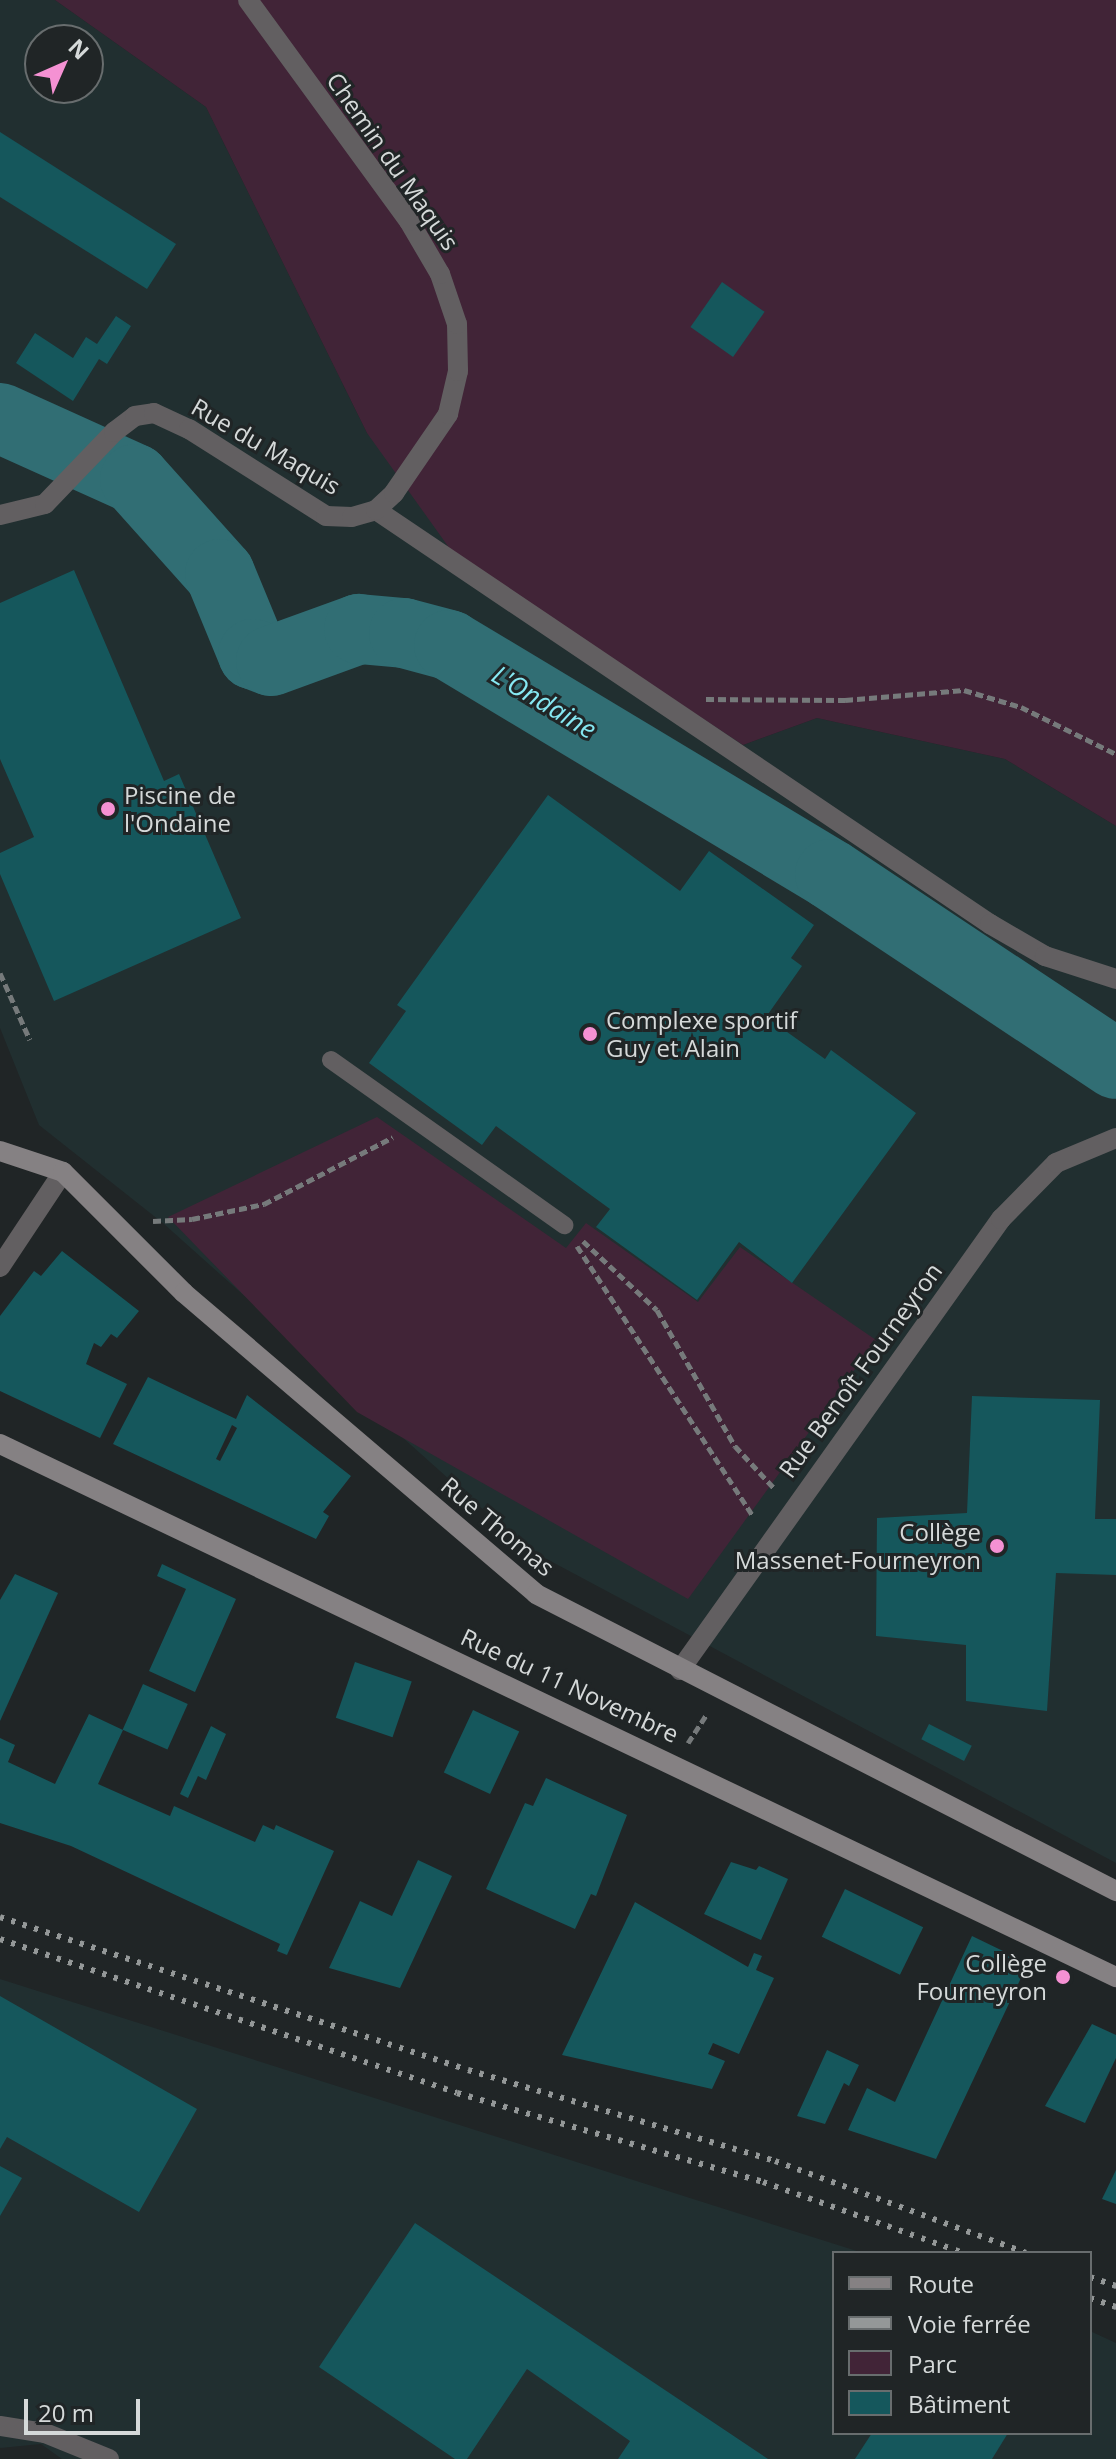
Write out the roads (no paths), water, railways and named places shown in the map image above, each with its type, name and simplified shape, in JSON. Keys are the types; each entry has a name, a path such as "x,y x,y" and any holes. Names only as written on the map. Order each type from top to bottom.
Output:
{"main road":[{"name":"Rue Thomas","path":"0,1151 63,1172 184,1293 536,1594 1116,1891"},
{"name":"Rue du 11 Novembre","path":"0,1444 1116,1977"}],"street":[{"name":"Chemin du Maquis","path":"248,0 409,221 440,274 457,324 458,371 448,414 394,493 376,510"},
{"name":"Rue du Maquis","path":"0,515 45,504 114,432 135,416 154,413 189,429 326,516 352,517 376,510"},
{"path":"376,510 990,924 1045,956 1116,979"},
{"name":"Rue Benoît Fourneyron","path":"680,1670 795,1503 1029,1185 1056,1163 1116,1138"},
{"path":"0,1267 63,1172"},
{"path":"0,2426 45,2433 109,2459"}],"lane":[{"path":"331,1060 564,1225"}],"waterway":[{"name":"L'Ondaine","path":"0,418 135,479 220,574 253,654 271,661 359,629 404,633 449,645 830,874 1116,1064"}],"railway":[{"path":"0,1917 468,2070 775,2161 1021,2251"},
{"path":"0,1939 457,2093 763,2182 957,2251"},
{"path":"1092,2278 1116,2286"},
{"path":"1092,2299 1116,2307"}],"place":[{"name":"Piscine de l'Ondaine","path":"108,809"},
{"name":"Complexe sportif Guy et Alain","path":"590,1034"},
{"name":"Collège Massenet-Fourneyron","path":"997,1546"},
{"name":"Collège Fourneyron","path":"1063,1977"}]}
